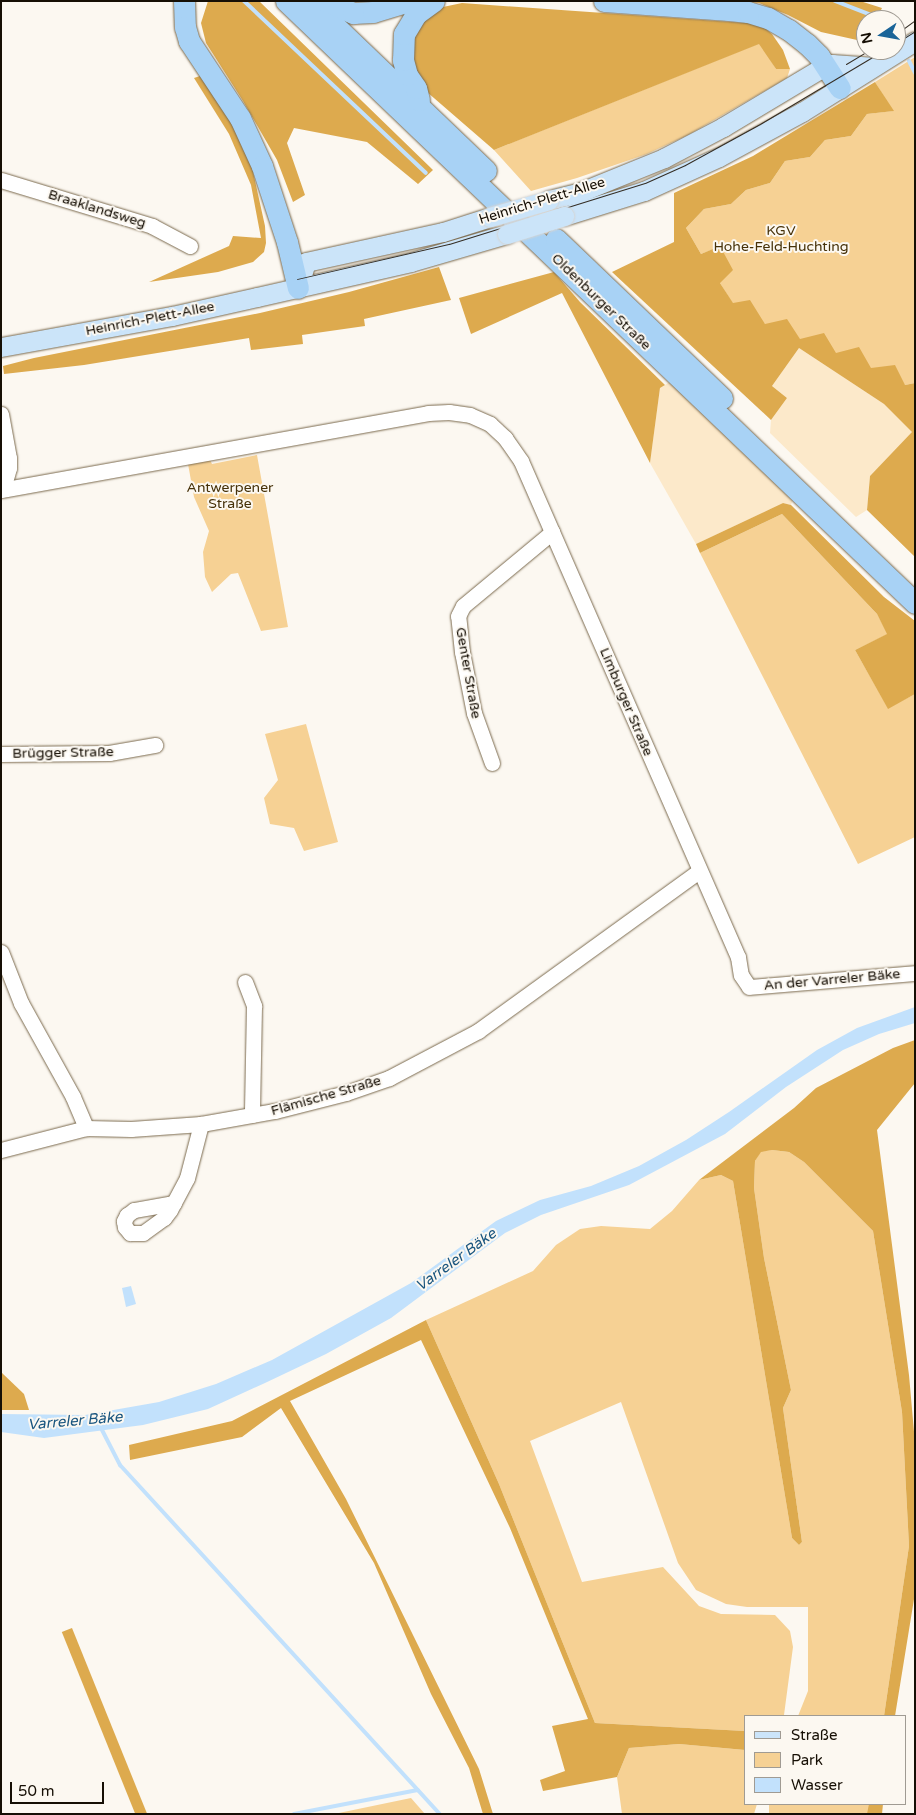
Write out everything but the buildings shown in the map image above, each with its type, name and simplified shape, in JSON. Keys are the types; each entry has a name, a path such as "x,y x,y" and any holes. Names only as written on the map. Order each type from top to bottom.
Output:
{"highway":[{"path":"184,1 185,27 194,49 233,106 254,148 286,242 298,288"},
{"path":"194,49 194,21 200,1"},
{"path":"274,1 316,30"},
{"name":"Oldenburger Straße","path":"286,1 915,603"},
{"name":"Oldenburger Straße","path":"309,1 915,584"},
{"path":"326,1 353,13 382,10 408,1"},
{"path":"420,108 416,88 407,75 403,60 404,34 416,14 434,1"},
{"path":"604,1 748,12 768,18 789,30 807,44 840,88"}],"main road":[{"name":"Heinrich-Plett-Allee","path":"1,347 172,316 411,262 617,201 682,174 744,144 840,88 915,40"},
{"name":"Heinrich-Plett-Allee","path":"298,288 306,262 443,232 578,193 664,158 723,127 825,66 832,64 871,67"}],"street":[{"name":"Braaklandsweg","path":"1,180 152,226 190,246"},
{"name":"Limburger Straße","path":"2,490 428,413 449,412 470,415 490,424 505,438 521,461 738,957 741,975 748,987"},
{"path":"1,414 9,458 9,468 2,490"},
{"name":"Genter Straße","path":"492,764 474,713 462,652 458,616 464,606 552,532"},
{"name":"Brügger Straße","path":"1,754 109,754 155,745"},
{"name":"Flämische Straße","path":"1,1150 86,1128 132,1129 201,1124 252,1115 346,1093 389,1078 478,1031 699,871"},
{"path":"1,952 21,1003 73,1097 86,1128"},
{"name":"An der Varreler Bäke","path":"748,987 915,973"},
{"path":"245,982 254,1006 252,1115"},
{"path":"174,1203 187,1178 201,1124"}],"shaded area":[{"path":"208,1 259,1 433,170 418,184 367,142 294,128 287,143 305,195 293,202 277,160 243,101 206,43 201,23"},
{"path":"740,1 860,1 882,8 881,10 856,10 856,40 821,32 759,3"},
{"path":"462,3 760,24 772,34 783,50 790,69 776,69 759,44 494,150 427,92 411,61 412,30 427,16 443,7"},
{"path":"200,76 233,124 250,158 265,226 266,243 264,252 253,262 218,272 149,282 229,246 233,236 261,238 251,185 229,134 194,78"},
{"path":"875,82 894,111 867,114 851,136 825,140 810,157 785,161 770,183 746,190 731,204 704,209 686,228 701,254 720,246 733,270 720,283 733,303 750,300 765,324 787,319 800,339 824,333 836,353 859,347 871,368 895,365 905,385 915,383 915,557 867,510 870,476 912,432 884,404 799,348 772,386 787,398 771,420 612,272 674,242 674,193 753,156"},
{"path":"439,267 451,300 364,319 365,326 302,335 303,344 251,350 249,338 84,365 4,374 3,366 34,358 260,313 349,292"},
{"path":"554,272 580,302 665,385 660,388 650,463 562,293 471,334 459,298"},
{"path":"799,348 884,404 913,432 870,476 867,510 856,517 770,433 771,420 787,398 772,386"},
{"path":"673,380 794,496 791,505 783,503 696,544 650,463 660,388"},
{"path":"783,503 791,505 884,597 915,621 915,694 888,709 855,650 887,634 877,614 782,514 700,553 696,544"},
{"path":"915,1040 915,1083 877,1130 909,1375 915,1443 915,1593 895,1715 884,1715 909,1546 902,1412 873,1231 804,1162 789,1152 772,1150 761,1152 755,1161 754,1188 764,1258 791,1390 783,1408 802,1542 799,1545 792,1538 733,1181 721,1175 699,1180 794,1108 816,1088 893,1048"},
{"path":"426,1320 499,1484 595,1723 744,1731 744,1750 679,1744 629,1748 617,1777 543,1791 540,1780 565,1771 552,1726 588,1719 510,1528 421,1340 290,1401 346,1499 479,1769 493,1814 483,1814 469,1768 431,1694 374,1563 281,1408 242,1437 130,1460 129,1445 232,1421"},
{"path":"1,1372 24,1394 29,1410 1,1410"},
{"path":"72,1628 147,1814 135,1814 62,1632"},
{"path":"869,1805 883,1805 882,1814 867,1814"}],"green space":[{"path":"760,43 776,69 790,69 787,78 688,135 647,154 577,178 531,191 494,150"},
{"name":"KGV Hohe-Feld-Huchting","path":"915,57 915,383 905,385 765,324 733,304 720,283 721,246 701,254 686,228 704,209 731,204 746,190 770,183 785,161 810,157 825,140 851,136 867,114 893,111 875,82"},
{"name":"Antwerpener Straße","path":"257,455 288,627 261,631 238,573 231,574 212,592 205,577 203,552 209,531 194,497 188,464 210,460 212,464"},
{"path":"782,514 877,614 888,634 855,650 888,708 915,694 915,837 858,864 700,553"},
{"path":"306,724 338,842 304,851 294,828 270,824 264,798 278,780 265,734"},
{"path":"761,1151 789,1152 804,1162 873,1231 902,1412 909,1546 884,1715 798,1715 808,1691 808,1607 747,1607 726,1604 696,1590 678,1563 621,1402 530,1441 582,1582 663,1567 699,1606 721,1614 775,1615 790,1631 793,1647 784,1715 744,1715 744,1731 595,1723 499,1484 426,1320 533,1271 556,1245 580,1229 601,1226 650,1229 672,1211 699,1180 721,1175 733,1181 792,1538 799,1545 802,1542 783,1408 791,1390 764,1258 754,1188 755,1161"},
{"path":"679,1744 744,1750 744,1805 757,1805 754,1814 622,1814 617,1777 629,1748"},
{"path":"411,1798 425,1814 334,1814"},
{"path":"769,1805 869,1805 869,1814 769,1814"}],"water":[{"name":"Varreler Bäke","path":"915,1007 915,1023 879,1034 843,1050 786,1087 725,1134 629,1185 541,1215 505,1233 391,1318 326,1354 265,1383 208,1409 143,1425 44,1438 1,1432 1,1414 85,1415 159,1402 216,1384 272,1360 411,1283 496,1221 540,1200 591,1186 639,1166 686,1140 729,1112 817,1050 857,1028"},
{"path":"131,1286 136,1304 126,1307 122,1288"}],"waterway":[{"path":"244,1 426,173"},
{"path":"835,1 858,10"},
{"path":"909,61 915,73"},
{"name":"Varreler Bäke","path":"101,1428 120,1465 440,1814"},
{"path":"294,1814 418,1790"}],"tram line":[{"path":"906,27 915,20"},
{"path":"906,37 915,31"},
{"path":"846,64 856,58"},
{"path":"297,279 449,244 645,183 685,165 760,124 867,60"}]}
